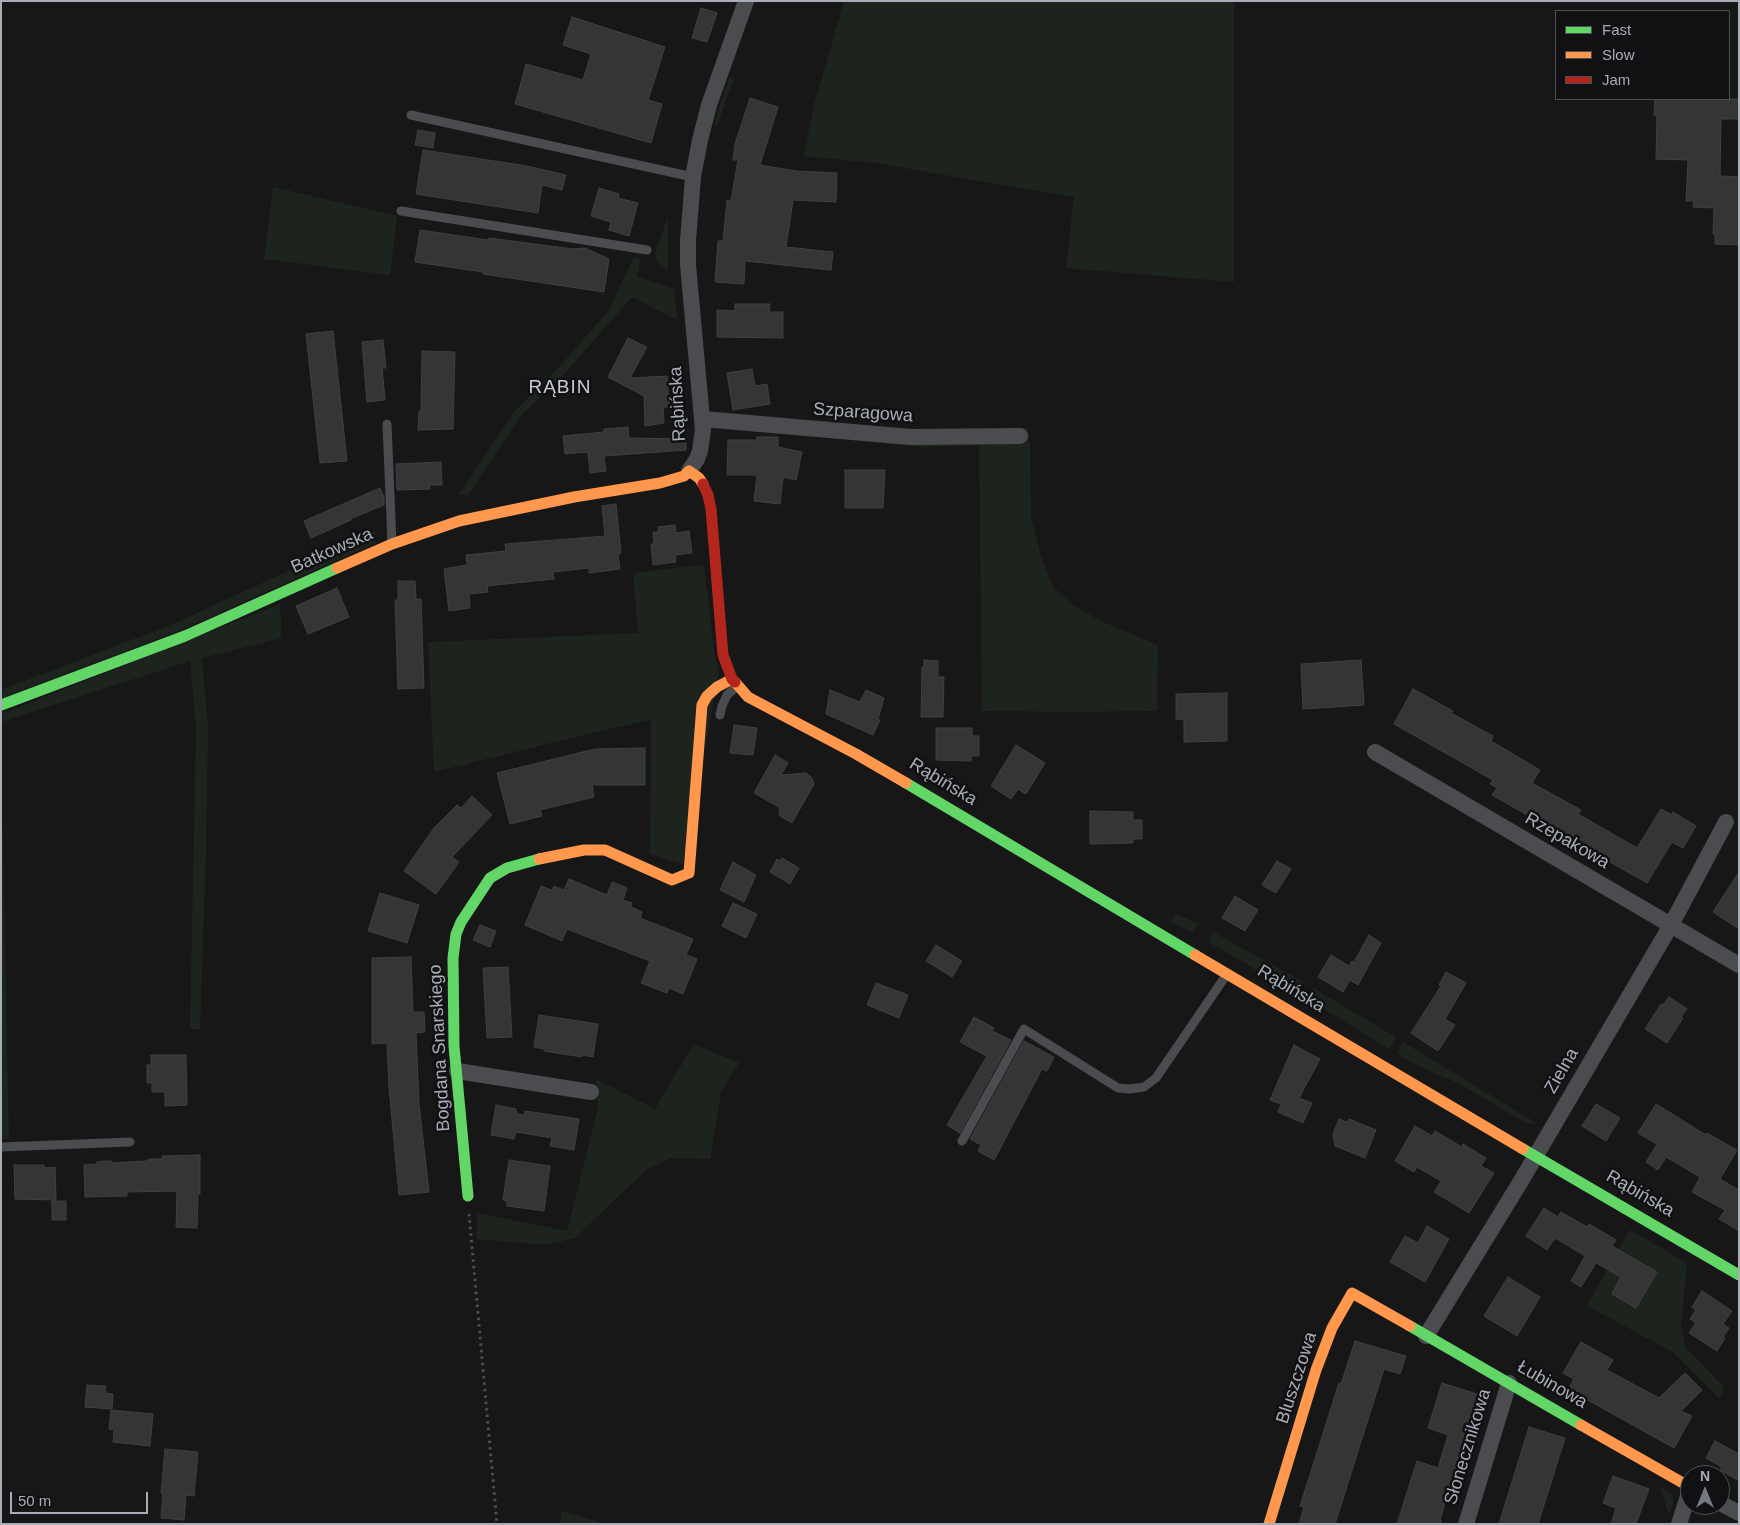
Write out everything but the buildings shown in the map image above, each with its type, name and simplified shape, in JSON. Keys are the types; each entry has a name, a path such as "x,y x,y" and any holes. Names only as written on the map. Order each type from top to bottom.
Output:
{"street":[{"name":"Rąbińska","path":"746,1 710,105 700,140 693,177 688,241 688,265 703,443 697,460 689,471 700,478 708,495 711,509 723,655 734,683 748,697 762,706 872,764 1739,1275"},
{"name":"Szparagowa","path":"702,419 910,437 1020,436"},
{"name":"Batkowska","path":"1,705 185,636 392,544 459,521 579,496 660,483 684,476 689,471"},
{"name":"Bogdana Snarskiego","path":"468,1196 454,1046 453,958 456,934 460,922 490,878 507,868 553,855 606,850 672,880 689,872 702,705 706,696 717,687 734,683"},
{"name":"Rzepakowa","path":"1375,752 1739,965"},
{"name":"Zielna","path":"1426,1336 1521,1181 1671,925 1726,822"},
{"path":"457,1071 591,1092"},
{"name":"Bluszczowa","path":"1269,1524 1322,1353 1332,1328 1352,1293 1394,1318"},
{"name":"Łubinowa","path":"1394,1318 1680,1483"},
{"name":"Słonecznikowa","path":"1466,1524 1509,1383"}],"lane":[{"path":"411,115 693,177"},
{"path":"400,211 647,250"},
{"path":"387,424 392,544"},
{"path":"720,715 722,706 734,683"},
{"path":"962,1141 1024,1029 1118,1088 1130,1090 1144,1087 1156,1078 1228,974"},
{"path":"1,1147 130,1142"}],"path":[{"path":"468,1196 497,1524"}],"shaded area":[{"path":"844,1 1234,1 1234,282 1066,268 1074,197 875,163 804,156 813,109"},
{"path":"730,76 734,78 717,126 715,125 719,108"},
{"path":"273,187 397,216 390,275 264,259"},
{"path":"668,217 668,268 666,270 658,263 655,252"},
{"path":"634,257 641,258 637,277 674,289 677,320 632,297 568,370 522,415 468,495 458,495 515,411 560,366 608,311"},
{"path":"722,412 919,430 1028,428 1031,517 1040,552 1053,587 1075,606 1101,621 1158,645 1157,711 982,711 979,445 922,447 723,428"},
{"path":"375,531 376,543 181,630 1,698 1,690 173,624"},
{"path":"704,565 715,656 719,673 683,864 650,854 651,720 434,772 428,642 638,633 633,573"},
{"path":"280,604 282,638 202,658 208,727 206,854 200,1029 190,1029 196,728 190,661 1,722 1,714"},
{"path":"1,752 9,1139 1,1139"},
{"path":"1176,914 1199,925 1192,932 1170,922"},
{"path":"1213,932 1304,982 1298,994 1208,942"},
{"path":"1313,988 1396,1037 1389,1049 1308,999"},
{"path":"1403,1042 1538,1124 1528,1124 1460,1084 1418,1066 1397,1054"},
{"path":"694,1044 739,1063 721,1092 710,1159 671,1158 646,1170 575,1238 546,1245 477,1239 477,1213 567,1231 598,1108 596,1079 655,1109"},
{"path":"1630,1230 1687,1263 1681,1328 1686,1348 1724,1387 1720,1399 1673,1352 1587,1306"},
{"path":"1659,1485 1673,1495 1673,1505 1669,1514"},
{"path":"561,1511 606,1524 561,1524"}],"traffic: fast":[{"path":"1,705 185,636 337,568"},
{"path":"906,783 1195,955"},
{"path":"468,1196 454,1046 453,958 456,934 461,922 490,878 507,868 539,859"},
{"path":"1523,1149 1739,1275"},
{"path":"1410,1326 1581,1425"}],"traffic: slow":[{"path":"337,568 392,544 459,521 574,497 660,483 684,476 689,471 699,478 703,484"},
{"path":"539,859 584,850 605,850 672,880 689,873 702,705 707,696 717,687 732,679"},
{"path":"735,682 748,697 856,754 906,783"},
{"path":"1195,955 1523,1149"},
{"path":"1269,1524 1316,1370 1332,1328 1352,1293 1410,1326"},
{"path":"1581,1425 1680,1481"}],"traffic: jam":[{"path":"703,484 711,509 723,655 732,679 735,682"}],"district":[{"name":"RĄBIN","path":"560,388"}]}
